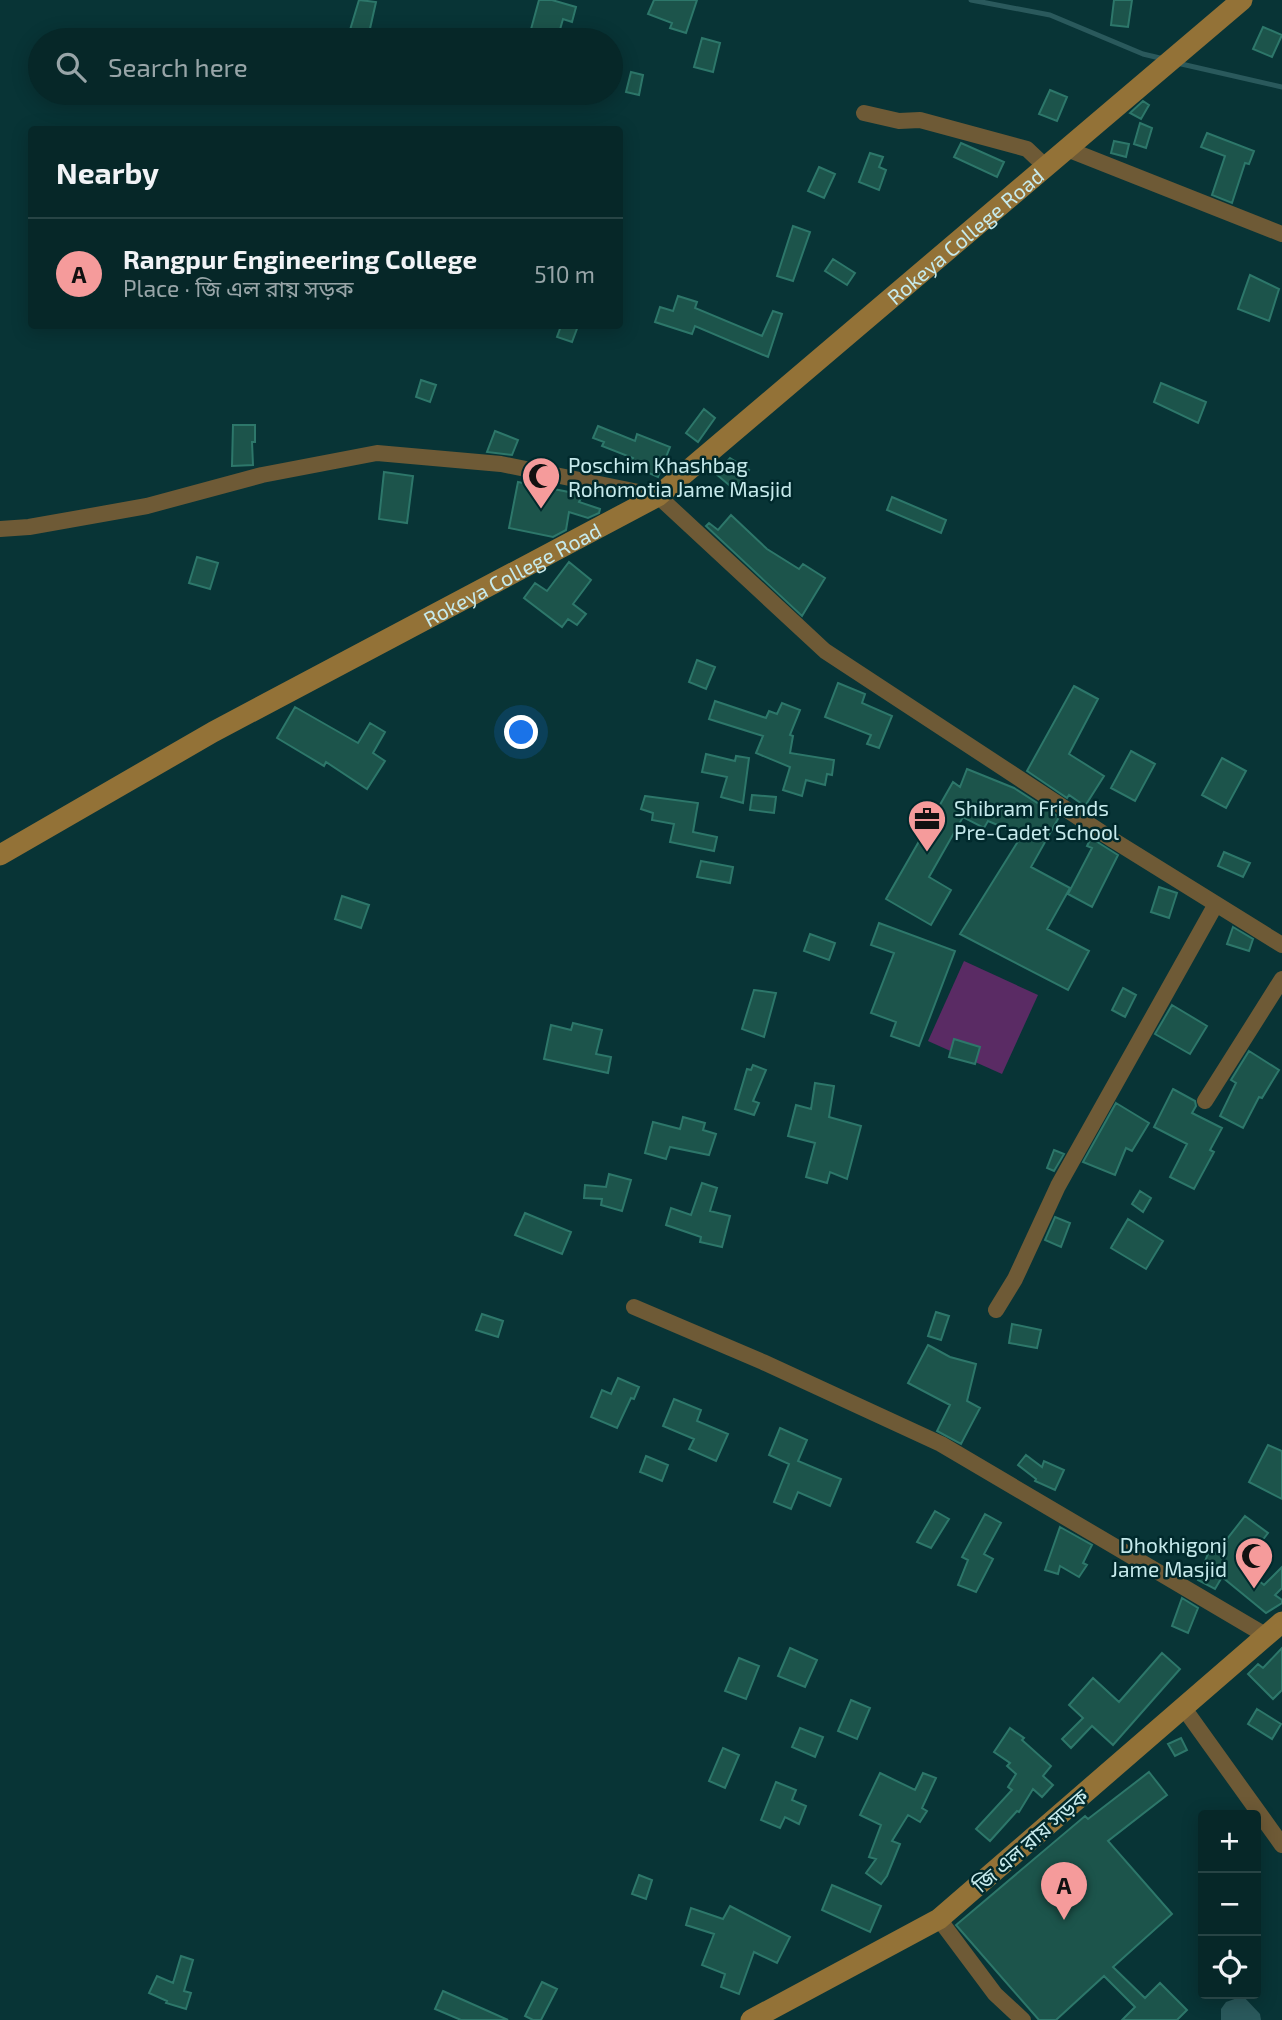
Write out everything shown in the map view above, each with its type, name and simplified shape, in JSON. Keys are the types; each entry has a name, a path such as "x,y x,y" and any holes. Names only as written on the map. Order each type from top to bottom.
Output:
{"street":[{"name":"Rokeya College Road","path":"0,855 213,732 658,496 1242,0"},
{"path":"864,113 899,121 920,120 1027,149 1046,167"},
{"path":"1067,149 1282,234"},
{"path":"0,529 29,527 147,506 262,475 377,453 501,464 658,496 825,652 1282,945"},
{"path":"996,1310 1015,1279 1058,1186 1216,904"},
{"path":"1205,1101 1282,979"},
{"path":"634,1307 763,1362 941,1444 1274,1628"},
{"name":"জি এল রায় সড়ক","path":"751,2020 939,1919 1274,1628"},
{"path":"1183,1707 1282,1844"},
{"path":"939,1919 995,1994 1023,2020"}],"shaded area":[{"path":"964,961 1038,995 1002,1074 928,1041"}],"water":[{"path":"1246,1999 1260,2014 1261,2020 1221,2020 1221,2009 1226,2002"}],"building":[{"path":"359,0 376,2 370,28 351,28"},
{"path":"539,0 552,0 576,7 572,22 563,19 560,28 531,28"},
{"path":"654,0 697,0 686,33 670,28 672,23 648,14"},
{"path":"1114,0 1132,0 1128,27 1111,25"},
{"path":"1263,27 1282,35 1272,57 1253,49"},
{"path":"702,38 720,43 713,72 694,67"},
{"path":"631,72 643,75 639,95 626,92"},
{"path":"1050,90 1067,97 1057,121 1039,114"},
{"path":"1143,101 1149,105 1141,119 1130,113"},
{"path":"1140,123 1152,128 1146,148 1134,144"},
{"path":"1207,133 1254,151 1249,164 1245,163 1232,203 1212,195 1225,156 1201,147"},
{"path":"1114,141 1129,144 1126,157 1111,153"},
{"path":"961,143 1004,162 997,177 954,157"},
{"path":"870,153 883,157 879,167 886,170 879,190 859,182"},
{"path":"819,167 835,174 824,198 808,191"},
{"path":"793,226 810,232 793,281 777,276"},
{"path":"833,259 855,273 847,285 825,271"},
{"path":"1250,275 1279,289 1269,321 1238,309"},
{"path":"678,296 697,302 695,308 762,336 773,311 782,314 768,357 695,326 692,334 655,322 660,307 673,311"},
{"path":"560,329 577,329 572,342 557,337"},
{"path":"421,380 436,385 430,402 416,397"},
{"path":"1161,383 1206,402 1198,423 1154,402"},
{"path":"704,409 715,418 698,442 686,433"},
{"path":"233,425 255,425 255,442 252,442 253,465 232,466"},
{"path":"598,426 635,441 637,434 670,447 658,477 630,465 633,458 602,446 604,442 593,438"},
{"path":"495,431 518,440 512,455 487,452"},
{"path":"730,458 749,470 735,490 716,474"},
{"path":"384,472 413,476 407,523 379,519"},
{"name":"Poschim Khashbag Rohomotia Jame Masjid","path":"518,482 569,492 570,489 584,492 579,502 600,509 599,513 588,518 569,512 566,530 553,537 509,528"},
{"path":"892,497 946,520 941,533 887,510"},
{"path":"731,515 767,549 799,569 803,564 825,578 802,616 706,526 709,523 718,530"},
{"path":"197,557 218,563 210,589 189,583"},
{"path":"569,562 591,580 573,604 586,614 577,625 568,619 562,627 524,598 535,583 547,591"},
{"path":"697,660 715,667 706,689 689,682"},
{"path":"838,683 865,694 862,703 892,716 879,748 867,744 871,735 825,717"},
{"path":"1074,686 1098,699 1069,754 1104,776 1085,806 1069,795 1067,798 1027,771"},
{"path":"715,701 766,718 769,711 777,714 782,703 800,710 790,735 793,736 790,753 834,760 832,775 827,774 825,785 806,780 802,796 783,790 790,767 756,753 763,736 709,719"},
{"path":"295,707 358,743 370,723 385,732 373,753 385,761 367,789 326,762 324,766 277,738"},
{"path":"1131,751 1155,764 1135,801 1111,788"},
{"path":"706,754 735,761 736,756 749,758 743,803 721,797 727,777 702,772"},
{"path":"1222,758 1246,771 1226,808 1202,795"},
{"path":"967,769 1014,788 1059,817 1031,867 1070,888 1047,929 1089,951 1068,990 960,934 1022,835 988,821 984,828 963,817 929,877 951,890 931,925 886,899 953,782 960,787"},
{"path":"752,795 776,797 774,813 750,810"},
{"path":"645,796 698,803 693,832 717,837 714,851 670,842 674,824 652,820 653,813 641,809"},
{"path":"1091,838 1118,855 1092,907 1068,894 1092,848 1087,846"},
{"path":"1224,852 1250,863 1243,877 1218,866"},
{"path":"701,861 733,867 730,883 697,877"},
{"path":"1159,887 1177,893 1169,918 1151,912"},
{"path":"342,896 369,905 361,928 335,919"},
{"path":"879,923 955,951 919,1046 891,1036 896,1022 871,1013 894,953 871,945"},
{"path":"1233,927 1253,939 1249,951 1227,944"},
{"path":"810,934 835,943 829,960 804,951"},
{"path":"1123,988 1136,995 1125,1017 1112,1010"},
{"path":"754,990 776,993 764,1037 742,1029"},
{"path":"1172,1005 1207,1026 1190,1054 1155,1034"},
{"path":"573,1023 602,1030 596,1054 611,1057 608,1073 544,1059 551,1025 571,1030"},
{"path":"954,1039 980,1047 975,1064 949,1057"},
{"path":"1249,1051 1279,1070 1262,1098 1259,1097 1243,1128 1220,1116 1236,1083 1231,1080"},
{"path":"753,1065 766,1070 753,1101 759,1103 754,1115 735,1109 747,1069 751,1070"},
{"path":"815,1083 834,1086 829,1117 861,1126 847,1179 830,1172 827,1183 806,1177 815,1143 788,1136 796,1105 811,1109"},
{"path":"1173,1089 1195,1101 1196,1106 1192,1113 1222,1128 1210,1150 1214,1152 1194,1189 1170,1177 1187,1144 1154,1127"},
{"path":"1116,1103 1149,1123 1132,1151 1126,1148 1115,1175 1083,1162"},
{"path":"683,1117 705,1123 703,1130 716,1134 709,1155 670,1147 666,1159 645,1153 653,1122 680,1129"},
{"path":"1054,1150 1064,1154 1054,1171 1047,1168"},
{"path":"609,1174 631,1180 622,1211 601,1205 602,1199 584,1198 585,1185 606,1187"},
{"path":"702,1183 717,1188 710,1211 730,1216 722,1247 700,1242 701,1237 666,1225 671,1208 691,1215"},
{"path":"1140,1191 1151,1198 1143,1212 1132,1204"},
{"path":"525,1213 571,1232 562,1254 515,1235"},
{"path":"1055,1217 1070,1223 1061,1247 1045,1240"},
{"path":"1128,1219 1163,1241 1146,1269 1111,1248"},
{"path":"936,1312 949,1316 941,1340 928,1336"},
{"path":"482,1314 503,1321 498,1337 476,1330"},
{"path":"1012,1324 1041,1330 1037,1348 1009,1343"},
{"path":"928,1345 950,1357 976,1364 967,1401 980,1408 961,1444 937,1431 950,1405 908,1383"},
{"path":"618,1378 639,1387 617,1428 591,1417 602,1390 611,1394"},
{"path":"674,1399 701,1410 697,1421 728,1434 716,1461 689,1449 694,1439 663,1426"},
{"path":"780,1428 807,1440 798,1461 841,1479 830,1506 798,1492 791,1509 774,1502 789,1464 769,1455"},
{"path":"1268,1445 1282,1451 1282,1499 1249,1482"},
{"path":"1026,1455 1042,1467 1044,1461 1064,1470 1055,1490 1035,1481 1036,1479 1018,1465"},
{"path":"646,1456 668,1465 662,1481 640,1472"},
{"path":"935,1511 949,1519 931,1548 917,1542"},
{"path":"985,1514 1001,1523 984,1554 993,1559 976,1592 958,1585 968,1560 962,1557"},
{"path":"1245,1516 1268,1533 1242,1567 1264,1585 1282,1567 1282,1588 1275,1595 1282,1603 1266,1613 1222,1577 1215,1589 1198,1580 1209,1551 1216,1553"},
{"path":"1060,1527 1092,1545 1083,1563 1087,1565 1079,1577 1060,1566 1058,1574 1045,1570"},
{"path":"1182,1598 1198,1608 1188,1633 1172,1626"},
{"path":"790,1648 817,1660 805,1687 778,1676"},
{"path":"1282,1648 1282,1690 1273,1699 1248,1674 1258,1664 1263,1668"},
{"path":"1162,1653 1180,1669 1113,1745 1092,1726 1071,1748 1062,1739 1083,1718 1069,1705 1093,1678 1119,1702"},
{"path":"739,1658 759,1666 746,1699 725,1691"},
{"path":"851,1700 870,1708 857,1739 838,1731"},
{"path":"1257,1709 1281,1724 1272,1739 1248,1724"},
{"path":"800,1728 823,1737 815,1757 792,1747"},
{"path":"1010,1728 1024,1738 1022,1740 1051,1766 1043,1776 1053,1785 1042,1797 1033,1789 1019,1812 1017,1811 990,1841 976,1829 1012,1790 1008,1787 1016,1774 1007,1766 1010,1763 994,1752"},
{"path":"1181,1738 1187,1750 1175,1756 1168,1744"},
{"path":"723,1748 739,1755 725,1788 709,1781"},
{"path":"1149,1772 1167,1795 1108,1841 1172,1914 1113,1967 1145,1998 1160,1983 1187,2010 1177,2020 1122,2020 1135,2007 1104,1976 1056,2020 1039,2020 956,1925 1085,1816 1088,1819"},
{"path":"880,1773 915,1790 923,1773 936,1778 922,1808 927,1811 920,1822 908,1815 892,1841 900,1844 881,1884 866,1873 876,1859 869,1857 881,1825 860,1815"},
{"path":"776,1782 796,1790 792,1800 806,1806 799,1824 785,1817 780,1828 761,1820"},
{"path":"639,1875 652,1880 646,1899 632,1894"},
{"path":"832,1885 881,1906 870,1932 822,1910"},
{"path":"730,1906 790,1937 777,1963 754,1952 739,1994 721,1987 725,1974 702,1965 714,1934 686,1925 691,1908 723,1919"},
{"path":"181,1956 193,1960 184,1991 191,1993 186,2009 166,2003 167,2001 149,1993 157,1976 173,1983"},
{"path":"542,1982 557,1989 541,2020 533,2020 525,2016"},
{"path":"443,1991 508,2020 461,2020 435,2009"}],"waterway":[{"path":"971,0 1050,15 1143,54 1164,59"},
{"path":"1177,63 1282,87"}],"place":[{"name":"Poschim Khashbag Rohomotia Jame Masjid","path":"541,510"},
{"name":"Shibram Friends Pre-Cadet School","path":"927,853"},
{"name":"Dhokhigonj Jame Masjid","path":"1254,1590"},
{"name":"Rangpur Engineering College","path":"1064,1920"}]}
